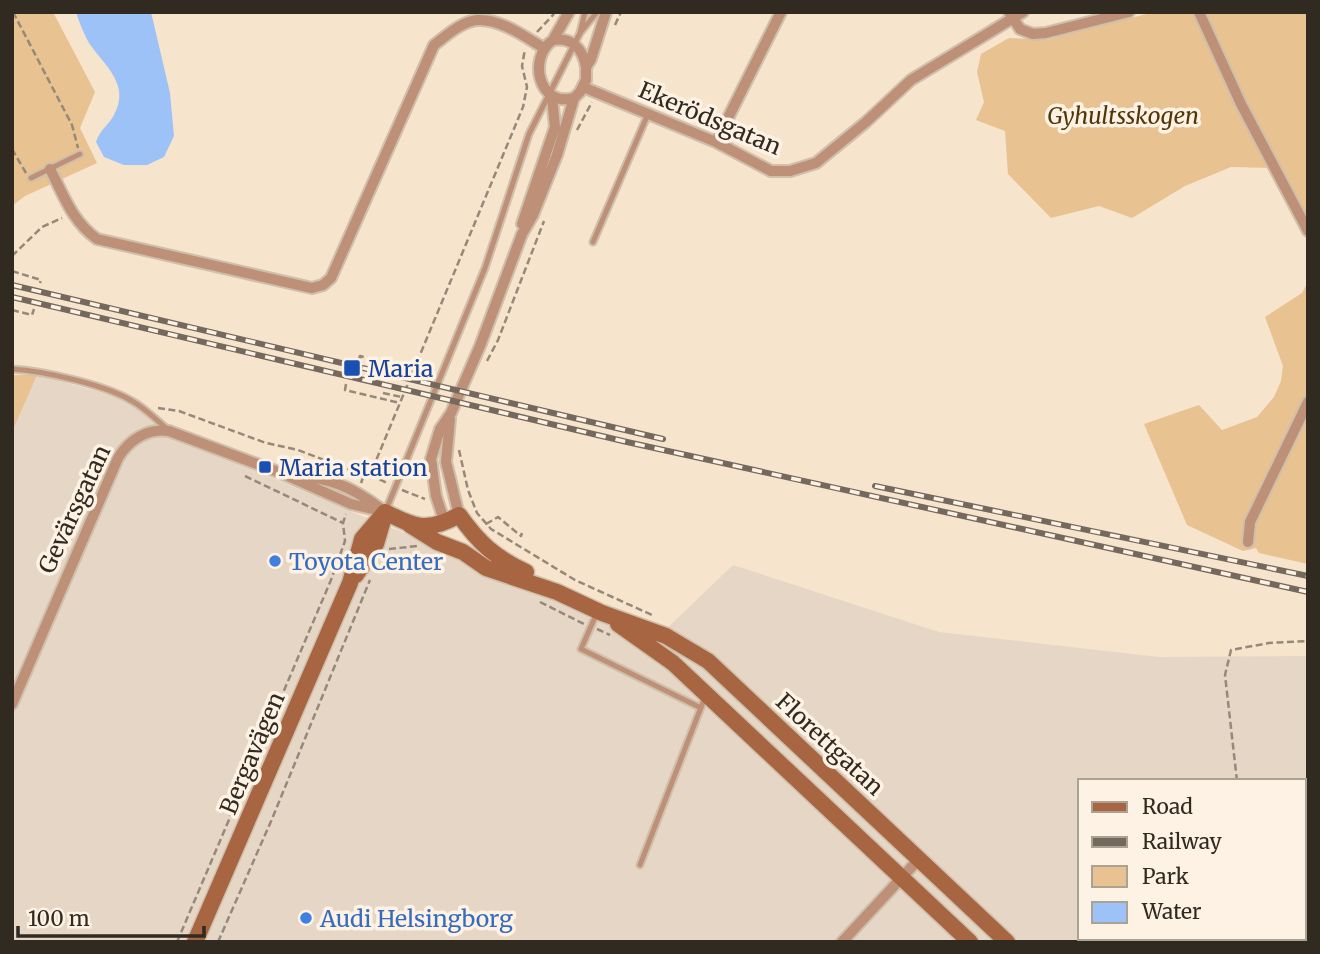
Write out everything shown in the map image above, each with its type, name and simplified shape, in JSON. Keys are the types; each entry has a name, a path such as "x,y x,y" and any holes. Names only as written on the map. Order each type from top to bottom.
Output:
{"street":[{"path":"522,234 522,222 555,127 550,95 539,71 540,57 569,12"},
{"path":"586,66 591,59 606,12"},
{"path":"716,142 781,12"},
{"name":"Ekerödsgatan","path":"583,87 716,142 771,171 781,172 816,163 911,79 1010,15 1023,12"},
{"path":"1010,15 1020,29 1038,34 1129,12"},
{"path":"1199,12 1241,104 1308,231"},
{"path":"50,169 71,214 97,239 312,288 323,285 331,278 434,45 456,29 477,20 502,25 531,41 549,44 563,40 582,52 586,80 574,98 557,155 533,215 522,234 480,346 451,413 440,429 431,459 436,496 452,519 463,552"},
{"path":"550,95 566,100 574,98"},
{"path":"1248,542 1250,522 1308,402"},
{"path":"451,413 446,461 452,491 452,519"},
{"name":"Gevärsgatan","path":"12,704 118,458 127,446 140,436 155,430 169,430"},
{"path":"169,430 281,473 338,483 357,491 385,512 410,525 424,527 452,519"},
{"name":"Bergavägen","path":"195,942 350,583 385,512"},
{"name":"Florettgatan","path":"452,519 501,560 656,649 704,701 970,942"},
{"name":"Florettgatan","path":"410,525 437,542 463,552 486,568 557,593"},
{"name":"Florettgatan","path":"597,617 666,636 708,661 1007,942"},
{"path":"842,942 919,859"}],"lane":[{"path":"580,33 585,12"},
{"path":"385,512 485,268 528,134 580,33 597,12"},
{"path":"593,242 648,114"},
{"path":"31,178 80,154"},
{"path":"12,369 50,374 120,394 145,409 169,430"},
{"path":"597,617 581,649 704,701 639,865"}],"path":[{"path":"13,12 72,125 80,154"},
{"path":"436,496 425,499 417,497 370,475 523,107 527,87 523,57 531,41 555,12"},
{"path":"612,32 621,12"},
{"path":"575,135 596,92"},
{"path":"12,149 31,178"},
{"path":"12,256 42,227 71,214"},
{"path":"486,362 498,340 546,215"},
{"path":"12,271 41,280 40,283"},
{"path":"12,310 32,315 34,309"},
{"path":"359,359 360,356 413,372"},
{"path":"389,367 413,372"},
{"path":"346,384 345,390 400,403"},
{"path":"383,393 402,397"},
{"path":"145,409 179,411 266,443 313,455 364,475"},
{"path":"459,448 466,486 477,513 491,529 575,580 657,618"},
{"path":"246,476 343,523"},
{"path":"452,491 466,486"},
{"path":"486,524 498,517 521,536 522,533"},
{"path":"344,531 386,549 419,546"},
{"path":"177,942 274,717 345,541"},
{"path":"218,942 373,575"},
{"path":"538,601 597,617 618,639"},
{"path":"1237,779 1225,675 1231,650 1269,643 1308,641"}],"shaded area":[{"path":"37,375 118,397 133,404 158,428 347,510 659,636 733,565 939,632 1159,657 1308,656 1308,942 12,942 12,427"}],"green space":[{"path":"12,12 53,12 95,92 80,128 97,163 25,196 12,206"},
{"name":"Gyhultsskogen","path":"1154,12 1308,12 1308,237 1273,168 1231,167 1185,186 1132,218 1099,206 1051,218 1008,174 1005,131 976,120 984,102 977,72 981,54 1009,38 1047,40"},
{"path":"1308,282 1308,564 1259,553 1256,548 1243,551 1187,525 1144,424 1199,405 1222,430 1257,417 1274,397 1281,381 1283,366 1265,317 1302,293"},
{"path":"12,375 37,375 12,432"}],"water":[{"path":"76,12 151,12 170,93 174,136 164,157 147,165 124,165 104,157 96,142 114,115 118,104 118,84 89,43"}],"railway":[{"path":"12,285 663,439"},
{"path":"12,297 627,442 1308,592"},
{"path":"875,486 1308,576"}],"place":[{"name":"Maria","path":"352,368"},
{"name":"Maria station","path":"265,467"},
{"name":"Toyota Center","path":"275,561"},
{"name":"Audi Helsingborg","path":"306,918"}]}
